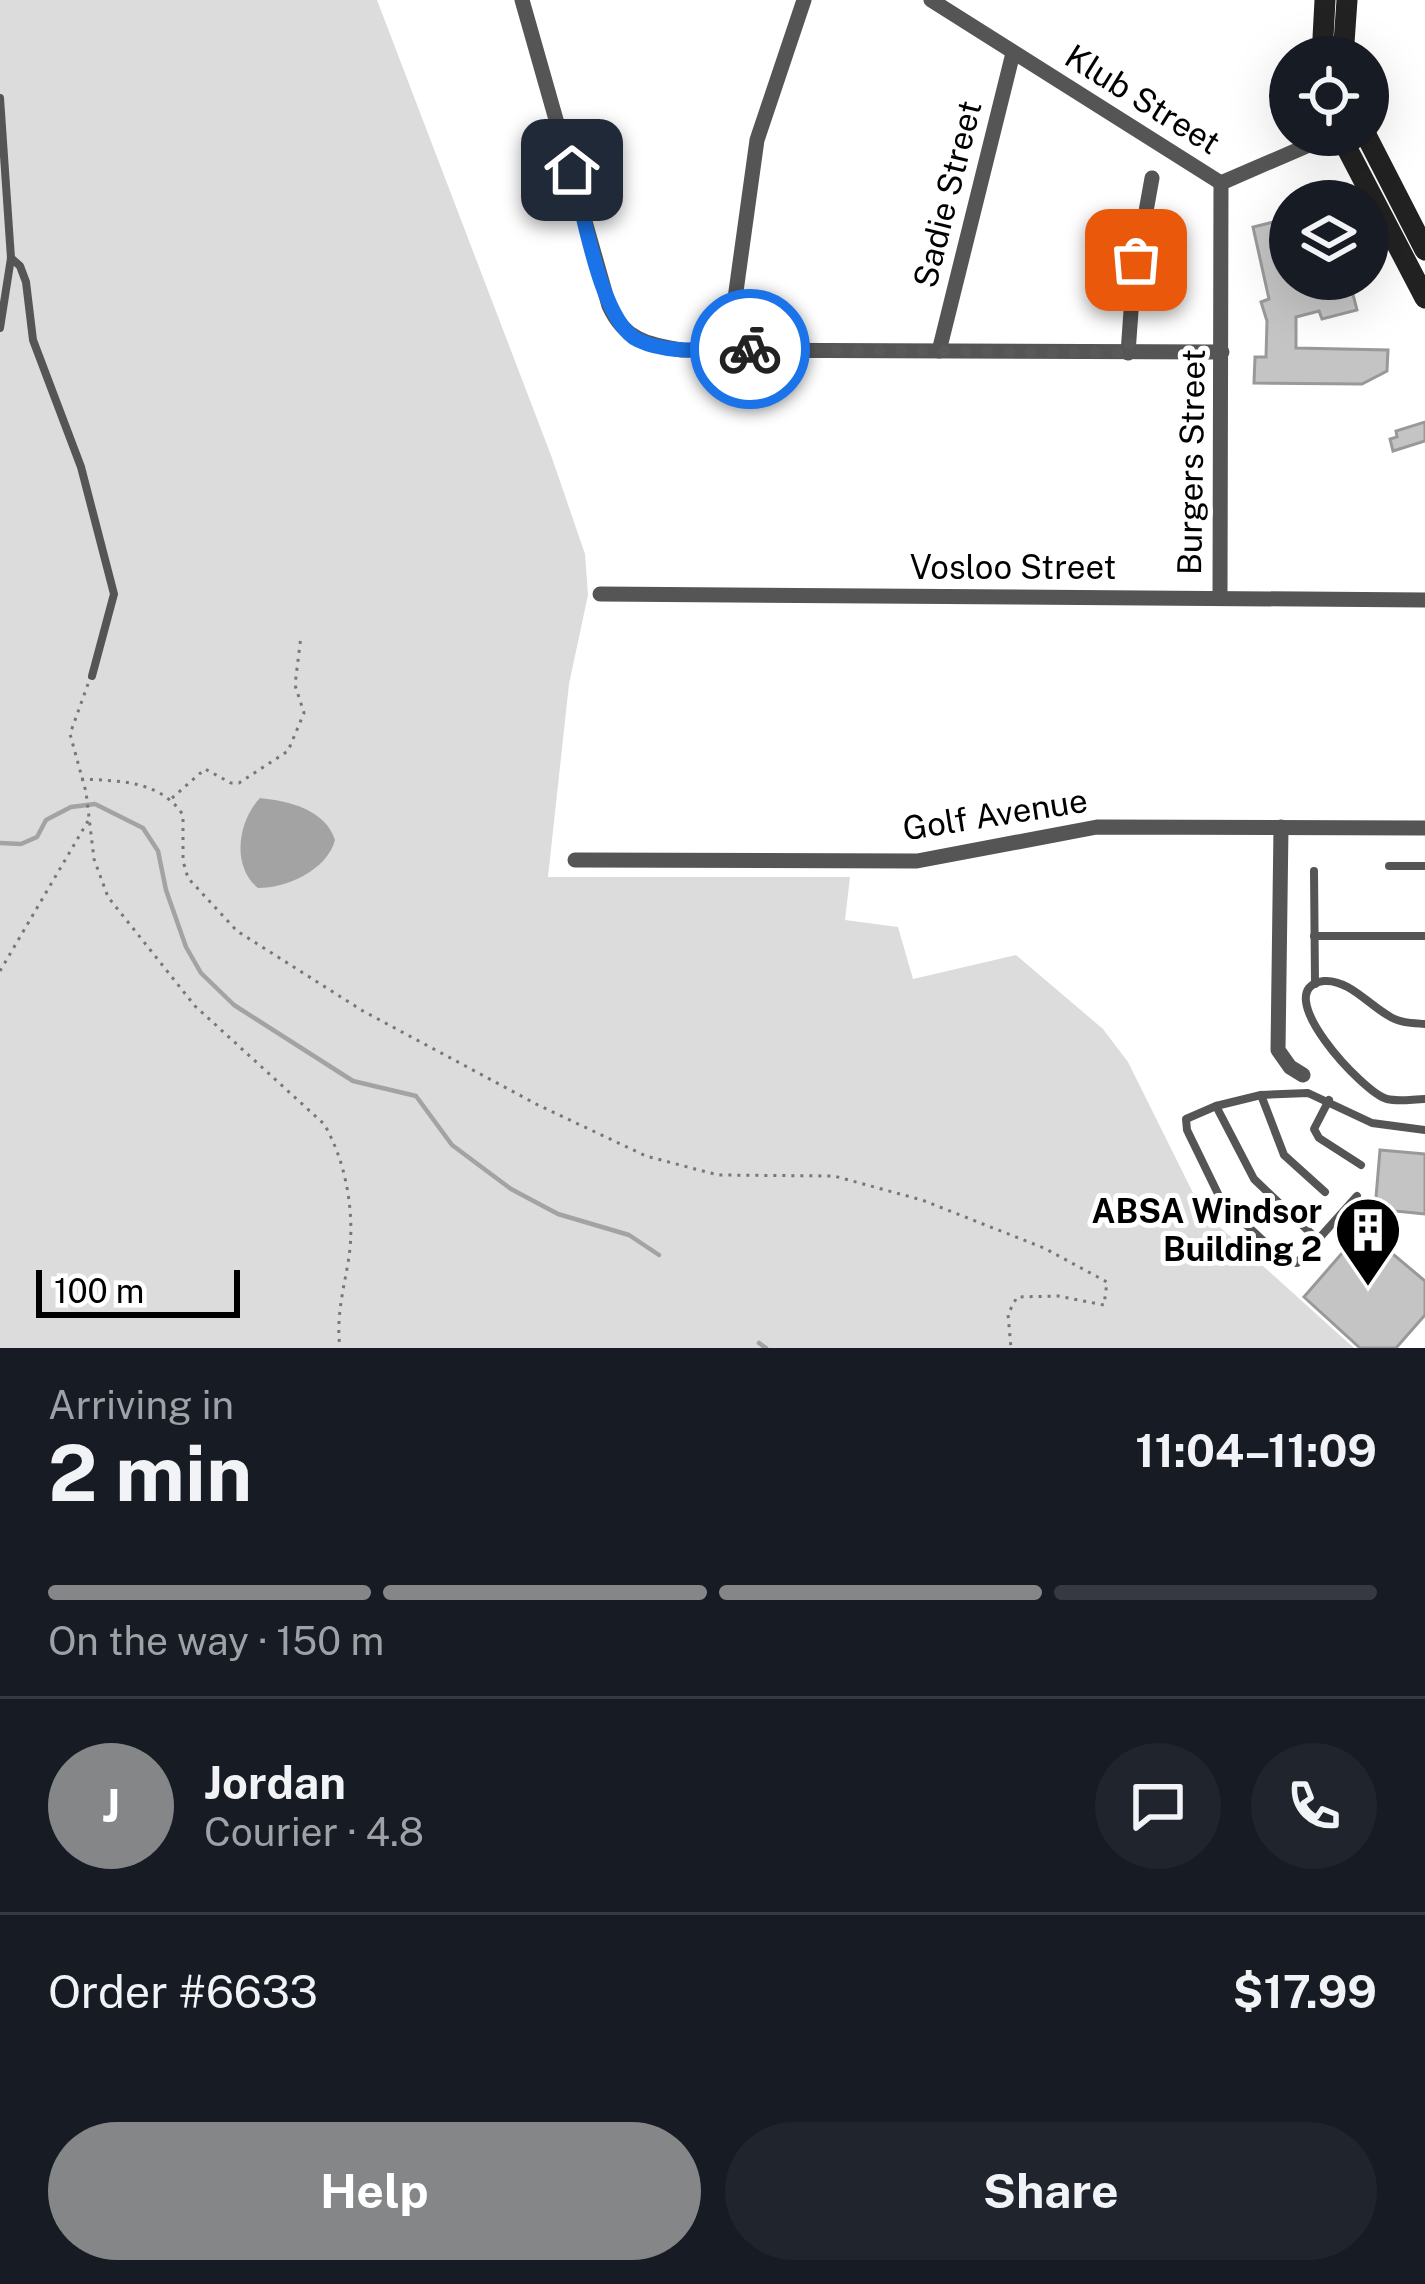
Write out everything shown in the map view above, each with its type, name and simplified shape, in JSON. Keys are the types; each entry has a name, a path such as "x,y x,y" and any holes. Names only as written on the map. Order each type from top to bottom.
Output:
{"main road":[{"path":"1323,36 1325,0"},
{"path":"1344,36 1347,0"},
{"path":"1347,156 1425,298"},
{"path":"1377,156 1425,250"}],"street":[{"path":"522,0 609,306 625,332 649,344 682,350 1222,352"},
{"path":"728,349 757,140 804,0"},
{"name":"Klub Street","path":"931,0 1221,183 1286,156"},
{"name":"Sadie Street","path":"939,350 1013,52"},
{"path":"1129,353 1133,283 1151,178"},
{"name":"Burgers Street","path":"1220,598 1221,183"},
{"name":"Vosloo Street","path":"600,594 1425,600"},
{"name":"Golf Avenue","path":"575,860 917,861 1097,826 1425,828"},
{"path":"1281,827 1278,1043 1282,1058 1303,1076"}],"lane":[{"path":"0,98 11,258 0,328"},
{"path":"11,258 26,282 33,340 81,467 113,594 92,676"},
{"path":"1389,866 1425,866"},
{"path":"1314,871 1315,984"},
{"path":"1314,936 1425,936"},
{"path":"1425,1024 1390,1018 1341,984 1327,980 1309,992 1308,1012 1314,1030 1371,1091 1388,1099 1425,1099"},
{"path":"1303,1076 1329,1100"},
{"path":"1357,1196 1297,1263 1287,1263 1222,1202 1185,1123 1189,1115 1216,1106 1262,1095 1308,1093 1372,1123 1425,1130"},
{"path":"1262,1095 1284,1155 1325,1192"},
{"path":"1329,1100 1314,1129 1319,1138 1361,1165"},
{"path":"1216,1106 1254,1179 1318,1240"}],"path":[{"path":"171,799 205,769 239,783 288,752 304,713 295,685 301,636"},
{"path":"92,676 70,734 86,796 94,859 108,897 195,1006 324,1124 335,1142 351,1226 340,1302 340,1348"},
{"path":"81,779 162,792 183,814 188,878 237,932 363,1011 538,1105 646,1156 718,1174 833,1175 922,1200 1044,1248 1107,1282 1104,1305 1058,1296 1017,1298 1008,1314 1011,1348"},
{"path":"0,971 88,817"}],"shaded area":[{"path":"0,0 377,0 585,554 588,595 569,684 548,877 850,877 845,920 898,927 913,979 1016,955 1103,1029 1128,1062 1202,1211 1354,1348 0,1348"},
{"path":"260,798 293,804 314,814 335,840 324,860 304,875 258,888 244,868 241,843 247,819"}],"building":[{"path":"1269,223 1269,299 1253,227"},
{"path":"1354,300 1357,310 1322,319 1319,311 1296,317 1296,348 1388,350 1387,371 1362,384 1254,383 1255,357 1266,357 1267,321 1261,302"},
{"path":"1425,422 1425,441 1393,451 1390,439 1397,437 1396,431"},
{"path":"1380,1150 1425,1154 1425,1214 1375,1209"},
{"name":"ABSA Windsor Building 2","path":"1363,1229 1425,1281 1425,1315 1396,1348 1360,1348 1304,1297"}],"waterway":[{"path":"0,843 21,844 37,837 46,820 71,807 95,804 143,828 158,851 186,947 201,973 234,1005 353,1081 416,1096 452,1145 511,1189 558,1214 629,1235 659,1255"},
{"path":"759,1343 766,1348"}],"way so far":[{"path":"750,349 1129,353 1136,260"}],"place":[{"name":"ABSA Windsor Building 2","path":"1368,1289"}],"route":[{"path":"572,170 609,306 625,332 665,348 750,349"}]}
